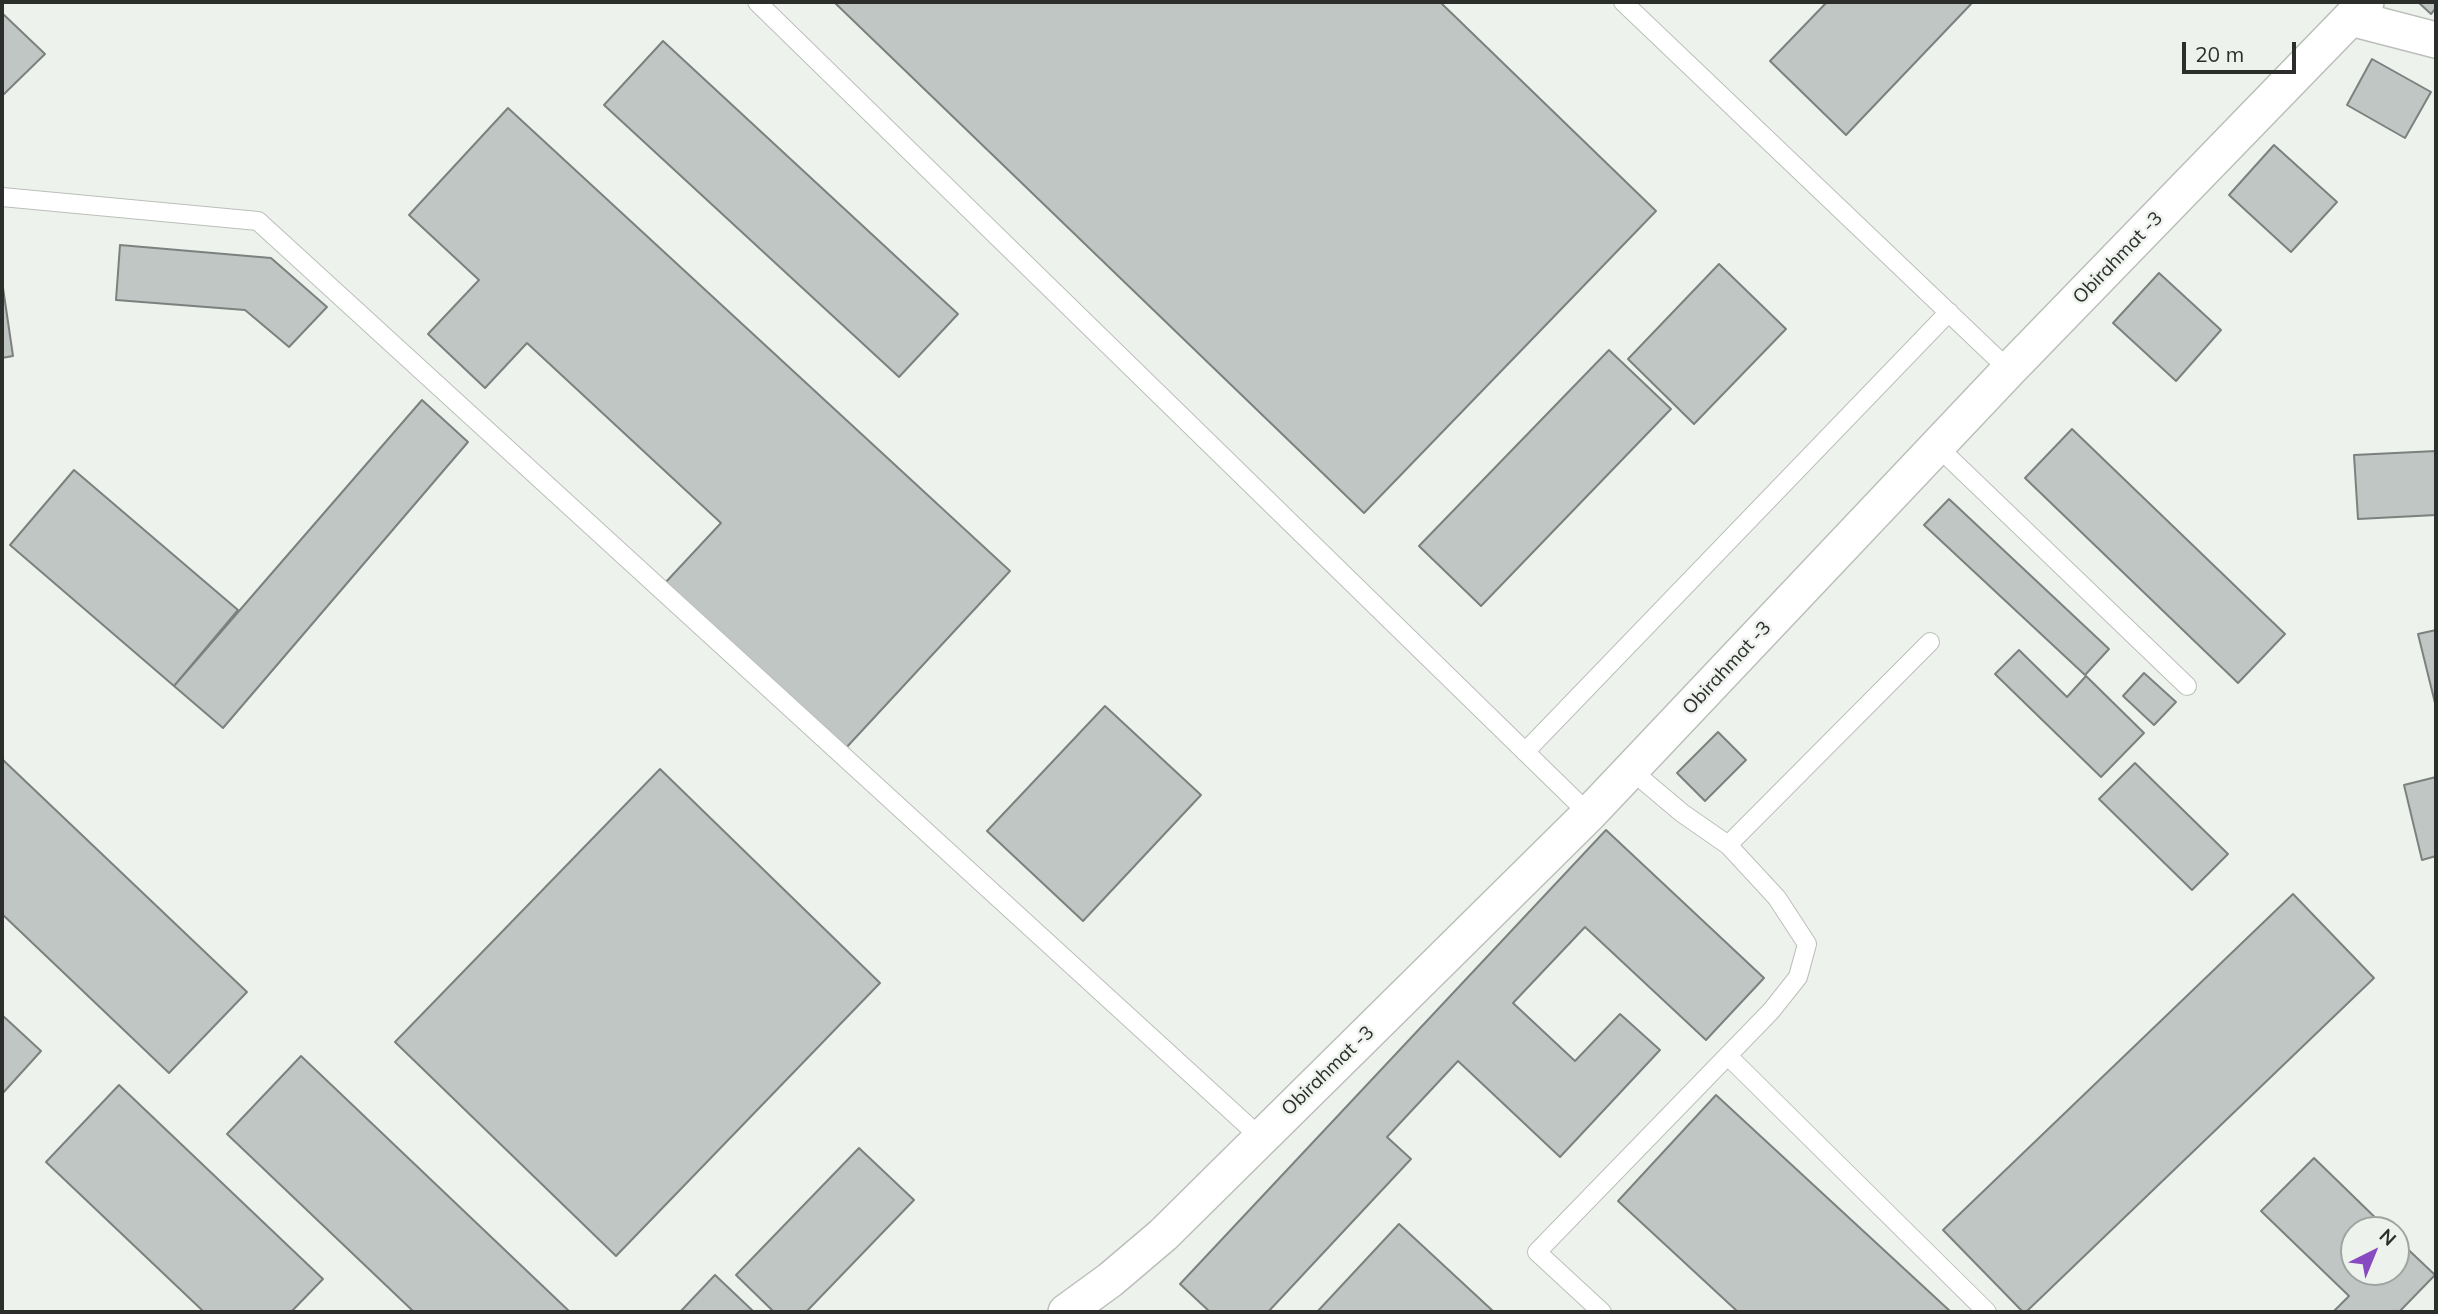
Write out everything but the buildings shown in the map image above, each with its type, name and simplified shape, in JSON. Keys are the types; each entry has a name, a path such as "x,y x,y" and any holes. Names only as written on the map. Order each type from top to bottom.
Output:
{"street":[{"path":"2358,10 2436,40"},
{"name":"Obirahmat -3","path":"1066,1312 1110,1280 1163,1235 1589,814 2009,370 2358,10"}],"lane":[{"path":"757,2 1589,814"},
{"path":"1623,2 2009,370"},
{"path":"2,197 258,222 1260,1137"},
{"path":"1525,752 1949,312"},
{"path":"1937,446 2187,686"},
{"path":"1728,845 1930,642"},
{"path":"1602,1312 1537,1252 1771,1011 1798,977 1807,944 1777,898 1728,845 1682,813 1631,770"},
{"path":"1728,1056 1987,1312"}]}
